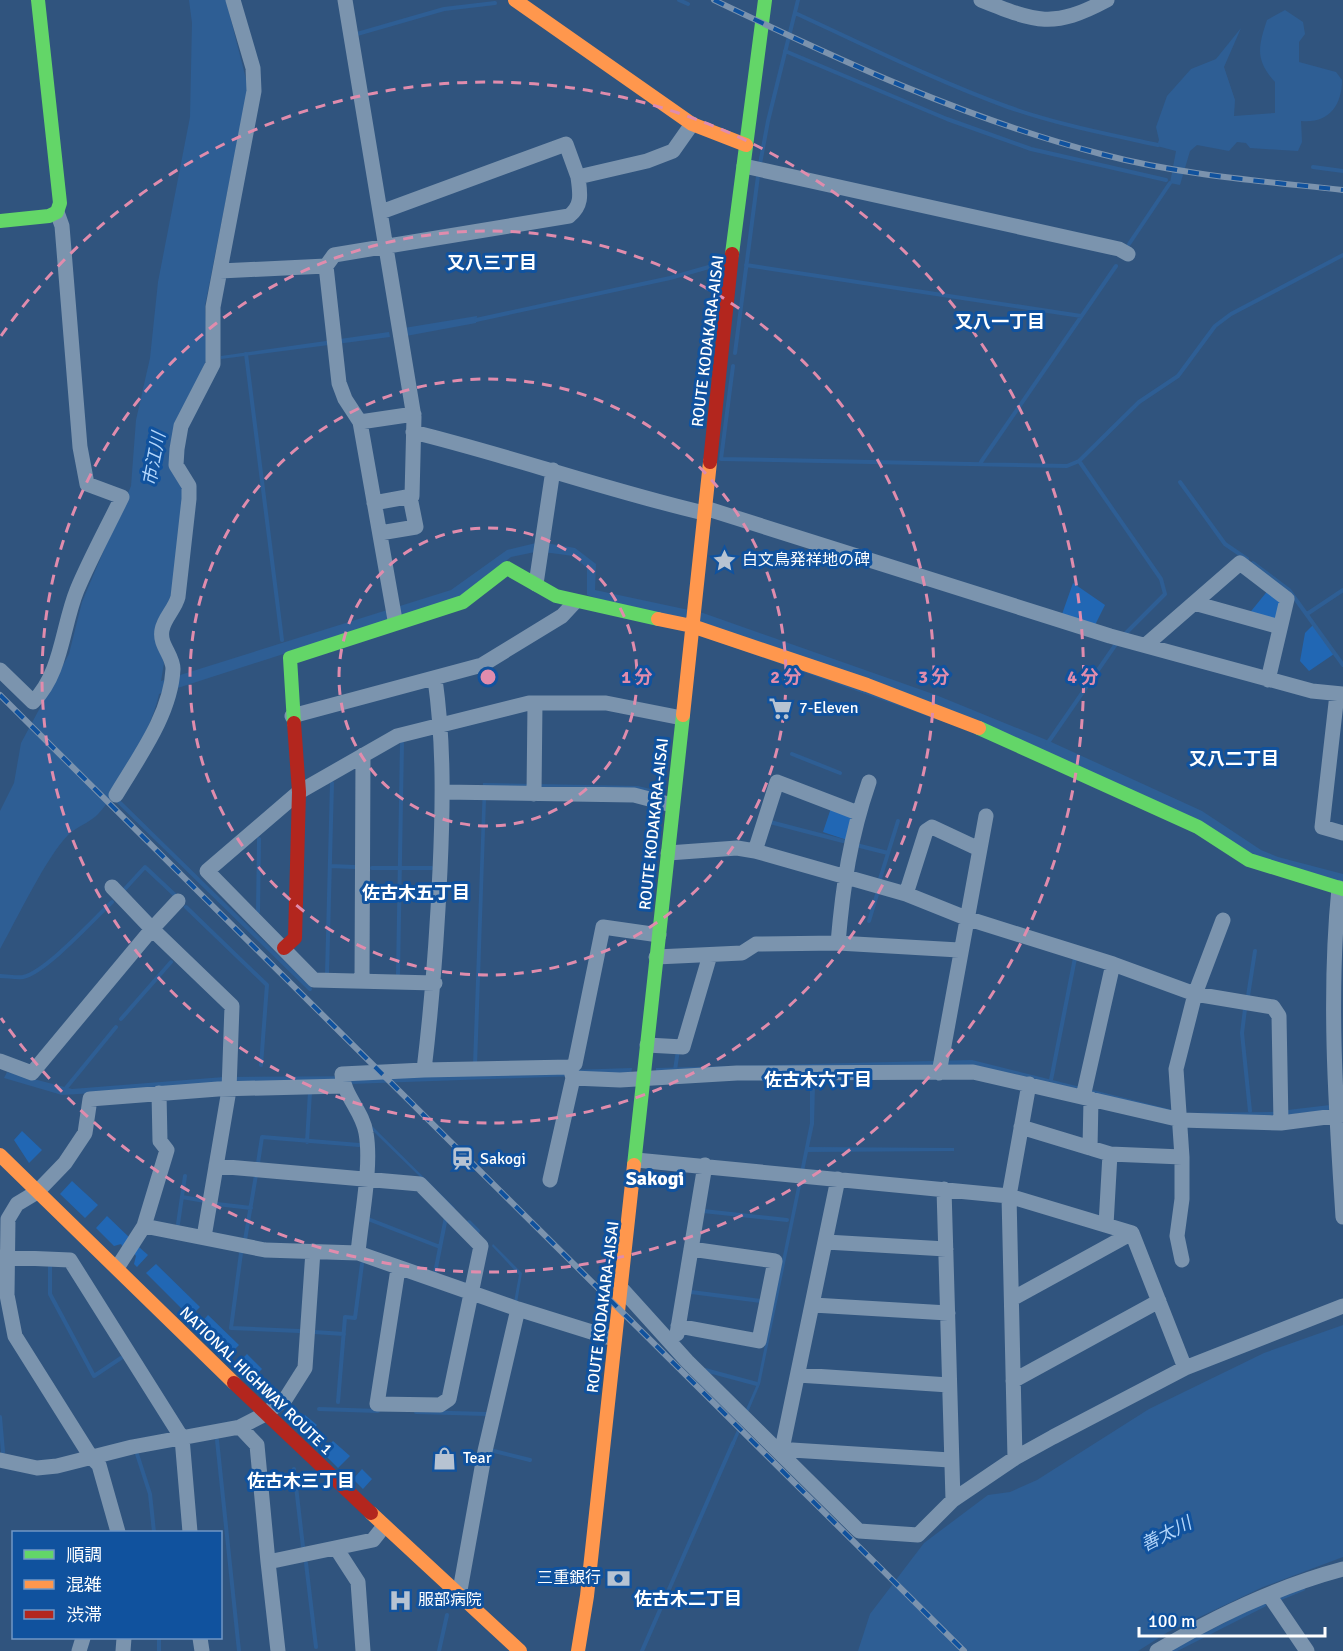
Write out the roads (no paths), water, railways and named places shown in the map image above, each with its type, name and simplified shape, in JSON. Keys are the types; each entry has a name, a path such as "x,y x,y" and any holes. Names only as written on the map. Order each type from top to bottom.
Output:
{"main road":[{"path":"0,221 49,216 57,212 60,203 38,0"},
{"path":"515,0 692,124 746,145"},
{"name":"ROUTE KODAKARA-AISAI","path":"579,1651 588,1596 672,806 746,145 765,0"},
{"path":"284,948 295,938 299,792 292,716 290,658 394,616 463,602 507,568 556,596 575,602 693,618 1009,739 1198,827 1249,860 1341,889"},
{"name":"NATIONAL HIGHWAY ROUTE 1","path":"0,1155 265,1414 520,1651"}],"street":[{"path":"116,795 160,718 172,675 172,661 162,640 162,629 176,607 189,499 189,486 176,465 177,449 181,426 213,364 213,307 254,91 253,68 233,0"},
{"path":"345,0 414,414 412,496 410,497 416,527 380,533"},
{"path":"981,0 1029,18 1044,20 1079,15 1107,0"},
{"path":"578,177 647,161 673,151 692,124"},
{"path":"381,212 566,144 578,177 581,200 577,210 569,216 334,255 326,266 339,383 345,399 360,422 394,616"},
{"path":"744,166 1119,249 1128,254"},
{"path":"0,670 33,702 42,694 61,651 76,592 122,497 87,484 80,447 62,226 57,212"},
{"path":"220,271 326,266"},
{"path":"360,422 414,414"},
{"path":"413,432 497,453 638,497 705,510 1110,636 1147,644 1312,692 1340,694 1338,755 1322,827 1343,833"},
{"path":"536,584 554,470"},
{"path":"374,503 410,497"},
{"path":"1147,644 1240,563 1287,599 1268,680"},
{"path":"292,716 482,665 562,616 575,602"},
{"path":"1194,603 1280,627"},
{"path":"424,1070 435,983 443,792 442,723 435,679"},
{"path":"435,983 314,980 207,871 299,792 397,736 442,723 535,703 606,702 682,718"},
{"path":"534,787 535,703"},
{"path":"362,980 363,755"},
{"path":"755,851 777,782 858,813"},
{"path":"838,943 843,875 858,813 869,782"},
{"path":"443,792 484,793 534,787 633,795 672,806"},
{"path":"939,1066 986,816"},
{"path":"906,894 926,831 932,827 979,849"},
{"path":"668,853 737,848 755,851 906,894 966,918 1113,964 1195,994 1273,1007 1279,1016 1280,1116"},
{"path":"112,887 232,1006 229,1084 204,1237"},
{"path":"1341,889 1333,950 1343,1217"},
{"path":"0,1061 32,1073 178,901"},
{"path":"1182,1260 1178,1236 1182,1199 1182,1157 1176,1069 1195,994 1223,920"},
{"path":"550,1180 603,927 659,935"},
{"path":"656,957 742,953 756,944 838,943 959,950"},
{"path":"647,1045 680,1047 710,955"},
{"path":"1090,1148 1086,1094 1113,964"},
{"path":"117,1531 99,1465 91,1457 8,1336 4,1257 8,1219 17,1204 37,1192 65,1163 86,1133 90,1099 159,1094 229,1084 343,1082 424,1070 572,1073 644,1079 737,1073 939,1066 1086,1094 1180,1115 1280,1116 1338,1111"},
{"path":"343,1082 366,1132 365,1181 358,1253"},
{"path":"1016,1458 1009,1196 1029,1084"},
{"path":"117,1268 144,1226 167,1150 160,1141 159,1094"},
{"path":"1021,1127 1110,1154 1182,1157"},
{"path":"1106,1225 1110,1154"},
{"path":"636,1160 1009,1196 1132,1233"},
{"path":"674,1347 705,1165"},
{"path":"216,1166 365,1181 420,1184 481,1246 473,1294 449,1399 440,1405 377,1404 398,1269"},
{"path":"781,1454 838,1179"},
{"path":"944,1190 950,1460 953,1500"},
{"path":"144,1226 265,1250 358,1253 518,1310 614,1339"},
{"path":"1011,1299 1132,1233"},
{"path":"1132,1233 1185,1368"},
{"path":"826,1242 946,1250"},
{"path":"678,1326 759,1341 775,1261 691,1249"},
{"path":"0,1460 37,1468 240,1427 265,1414 286,1398 305,1368 313,1251"},
{"path":"4,1257 70,1260 182,1438 190,1531"},
{"path":"621,1288 674,1347 859,1531 918,1535 953,1500 1016,1458 1185,1368 1343,1306"},
{"path":"1014,1381 1159,1301"},
{"path":"813,1305 948,1313"},
{"path":"459,1596 485,1451 518,1310"},
{"path":"798,1375 949,1385"},
{"path":"240,1427 257,1445 278,1651"},
{"path":"781,1454 792,1450 950,1460"},
{"path":"268,1562 373,1540 384,1526"},
{"path":"336,1548 358,1582 363,1651"},
{"path":"1157,1651 1184,1635 1269,1595 1315,1576 1343,1569"},
{"path":"1269,1595 1307,1651"}],"water":[{"name":"市江川","path":"189,0 226,0 248,87 205,306 208,350 206,361 174,430 183,495 171,600 157,621 155,637 164,663 161,681 451,590 507,550 540,542 575,548 596,564 595,590 703,613 936,695 1049,741 1202,811 1261,850 1278,857 1343,874 1343,884 1275,865 1110,781 587,595 587,568 573,556 535,552 511,557 460,597 159,694 142,740 114,793 96,816 69,834 60,844 0,949 0,811 14,783 21,743 69,654 82,602 131,486 136,420 150,358 158,282 190,117 192,23"},
{"path":"1285,10 1303,22 1305,34 1299,42 1299,62 1336,72 1342,80 1336,105 1332,111 1319,120 1301,121 1302,142 1298,151 1250,148 1246,143 1237,142 1229,151 1197,145 1190,151 1180,185 1170,183 1176,151 1157,146 1159,140 1156,127 1167,96 1191,69 1216,59 1241,28 1224,67 1235,100 1234,116 1275,113 1275,82 1261,60 1260,46 1267,20"},
{"path":"477,316 476,323 406,336 404,328"},
{"path":"389,332 390,337 221,359 221,356"},
{"path":"483,783 638,786 659,791 658,794 638,789 490,786 486,800 477,1066 473,1065"},
{"path":"972,1060 1185,1113 1271,1112 1330,1105 1343,1108 1287,1115 1185,1117 987,1068 656,1073 656,1068"},
{"path":"632,1068 631,1074 350,1084 372,1126 455,1208 454,1210 372,1130 346,1083 223,1085 62,1095 4,1078 7,1072 72,1089 224,1077 389,1076"},
{"path":"810,1084 815,1085 814,1124 809,1147 954,1148 954,1151 808,1152 760,1384 733,1448 730,1446 757,1384 810,1123"},
{"path":"493,1244 522,1273 517,1303 514,1302 519,1275 492,1246"},
{"name":"善太川","path":"1343,1325 1343,1557 1263,1587 1168,1632 1138,1651 858,1651 870,1614 924,1543 988,1495 1010,1492 1037,1480 1149,1409 1264,1353"}],"waterway":[{"path":"679,0 688,4"},
{"path":"760,164 768,121 798,0"},
{"path":"357,34 444,9 495,3"},
{"path":"795,13 980,97 1063,124 1158,145"},
{"path":"785,51 947,119 1031,149 1166,180"},
{"path":"1313,167 1343,171"},
{"path":"735,353 758,176"},
{"path":"1129,244 1170,183"},
{"path":"733,366 721,459 1067,466 1079,461 1139,402 1178,376 1215,326 1231,314 1343,255"},
{"path":"476,320 670,278 723,263"},
{"path":"746,265 1081,316"},
{"path":"981,462 1116,266"},
{"path":"246,354 282,640"},
{"path":"1079,461 1161,579 1165,594 1125,634"},
{"path":"1180,482 1225,544 1247,559"},
{"path":"1253,563 1289,590 1343,665"},
{"path":"1307,614 1343,590"},
{"path":"1047,744 1116,644"},
{"path":"398,974 402,743"},
{"path":"792,754 840,773"},
{"path":"327,974 332,783"},
{"path":"116,799 310,989"},
{"path":"880,879 898,821"},
{"path":"770,822 843,841"},
{"path":"258,912 259,839"},
{"path":"856,845 888,853"},
{"path":"330,866 355,867"},
{"path":"123,891 145,867 176,896"},
{"path":"372,868 432,868"},
{"path":"869,921 878,891"},
{"path":"0,976 23,977 44,966 112,902"},
{"path":"186,907 267,985 261,1065"},
{"path":"1248,996 1255,951"},
{"path":"1051,1080 1075,958"},
{"path":"121,1019 171,962"},
{"path":"1245,1009 1242,1033 1250,1111"},
{"path":"66,1088 116,1027"},
{"path":"675,1070 678,1050"},
{"path":"307,1142 310,1092"},
{"path":"258,1163 262,1137 359,1145"},
{"path":"245,1240 256,1175"},
{"path":"178,1224 185,1176"},
{"path":"182,1197 205,1201"},
{"path":"217,1204 251,1208"},
{"path":"703,1211 787,1220"},
{"path":"435,1273 446,1217"},
{"path":"368,1219 440,1247"},
{"path":"469,1222 478,1231"},
{"path":"241,1253 231,1328 299,1331"},
{"path":"50,1264 50,1294 94,1376 121,1358"},
{"path":"338,1402 345,1317 355,1318 362,1264"},
{"path":"691,1292 761,1301"},
{"path":"314,1332 344,1334"},
{"path":"705,1370 757,1384"},
{"path":"319,1409 378,1411"},
{"path":"416,1412 487,1414"},
{"path":"0,1417 3,1452"},
{"path":"217,1440 239,1651"},
{"path":"642,1651 733,1443"},
{"path":"490,1450 530,1460"},
{"path":"137,1454 150,1494 154,1531"},
{"path":"294,1469 303,1547"},
{"path":"306,1563 316,1647"},
{"path":"1281,1598 1303,1589"},
{"path":"1173,1651 1264,1605"},
{"path":"439,1651 447,1615"},
{"path":"159,1639 159,1651"}],"railway":[{"path":"714,0 856,66 952,106 1051,140 1161,167 1343,190"},
{"path":"0,695 964,1651"}],"place":[{"name":"白文鳥発祥地の碑","path":"724,560"},
{"name":"7-Eleven","path":"781,708"},
{"name":"Sakogi","path":"462,1159"},
{"name":"Tear","path":"445,1458"},
{"name":"三重銀行","path":"619,1578"},
{"name":"服部病院","path":"400,1600"}],"district":[{"name":"又八三丁目","path":"492,263"},
{"name":"又八一丁目","path":"1000,322"},
{"name":"又八二丁目","path":"1234,759"},
{"name":"佐古木五丁目","path":"416,893"},
{"name":"佐古木六丁目","path":"818,1080"},
{"name":"Sakogi","path":"655,1178"},
{"name":"佐古木三丁目","path":"301,1481"},
{"name":"佐古木二丁目","path":"688,1599"}]}
